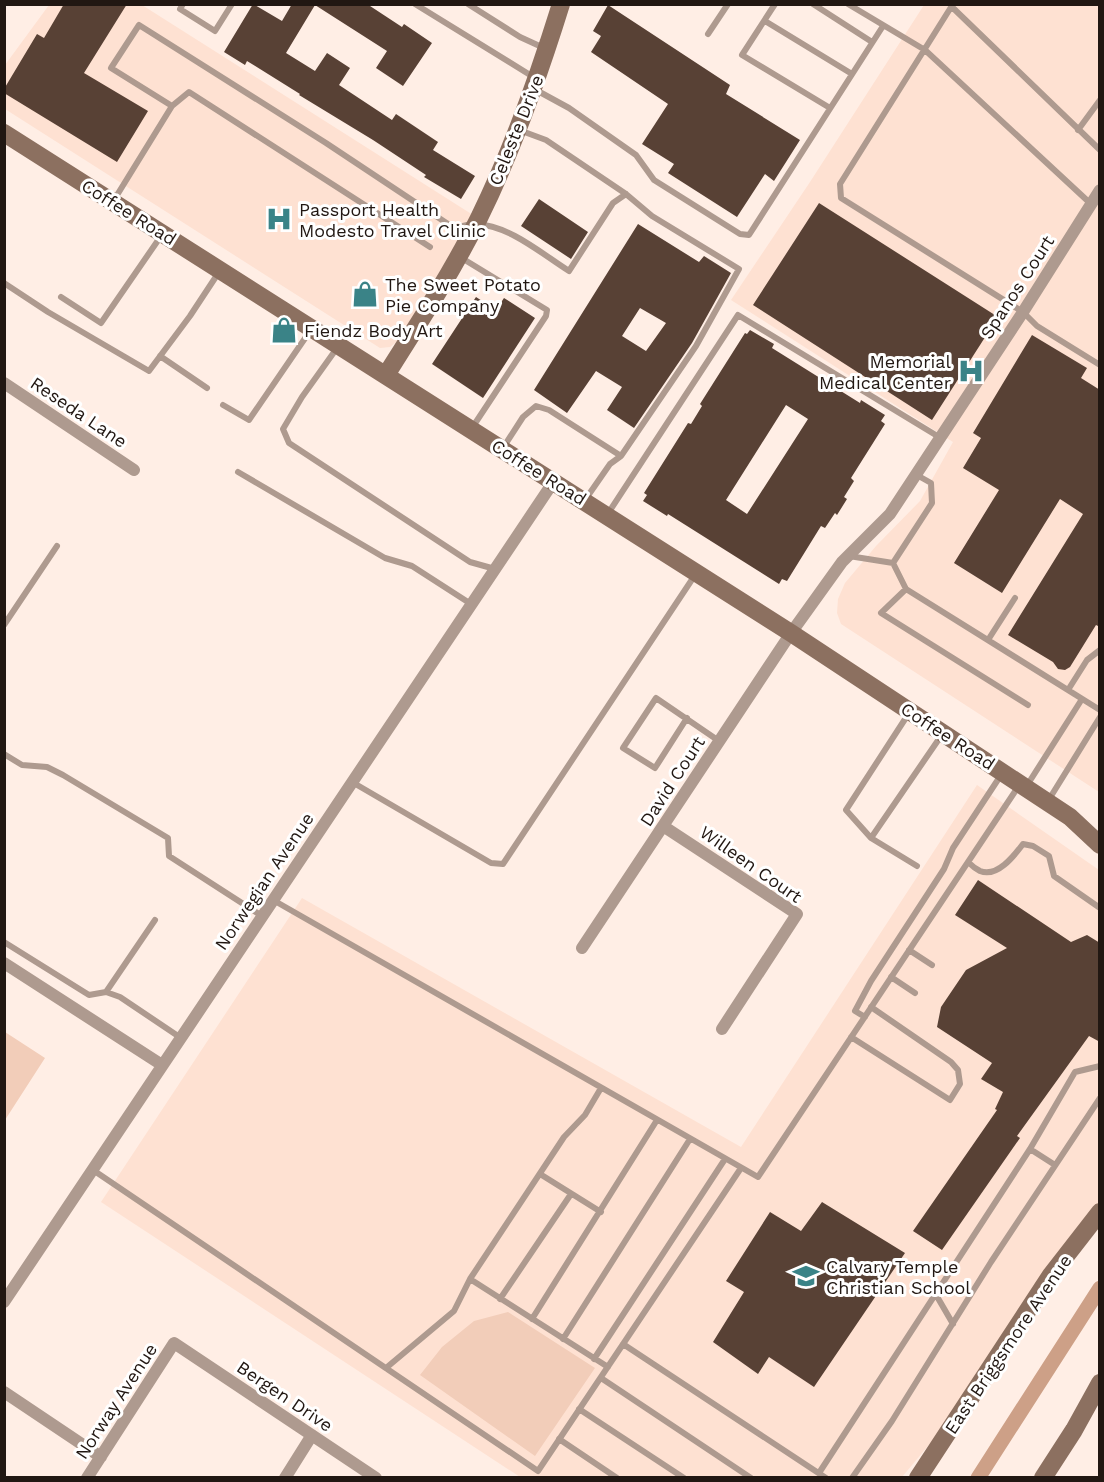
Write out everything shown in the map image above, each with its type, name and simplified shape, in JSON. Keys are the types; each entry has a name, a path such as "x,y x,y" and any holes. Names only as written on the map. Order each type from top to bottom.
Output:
{"main road":[{"name":"Celeste Drive","path":"387,375 476,224 518,130 561,4"},
{"name":"Coffee Road","path":"6,139 113,202 697,572 1048,802 1070,817 1100,845"},
{"name":"Coffee Road","path":"1070,817 1100,825"},
{"name":"East Briggsmore Avenue","path":"918,1478 1051,1275 1100,1212"},
{"path":"1043,1478 1074,1430 1100,1383"}],"street":[{"name":"Spanos Court","path":"791,633 842,562 890,514 1100,190"},
{"name":"Reseda Lane","path":"4,383 134,470"},
{"name":"Norwegian Avenue","path":"4,1302 554,481"},
{"name":"David Court","path":"582,948 791,633"},
{"name":"Willeen Court","path":"663,826 797,914 722,1029"},
{"path":"4,963 162,1065"},
{"name":"Bergen Drive","path":"174,1344 376,1478"},
{"name":"Norway Avenue","path":"87,1478 174,1344"},
{"path":"4,1392 101,1457"},
{"path":"285,1478 312,1435"}],"lane":[{"path":"183,4 180,9 215,31 232,4"},
{"path":"415,4 636,155 654,180 740,234 749,235 883,26"},
{"path":"468,4 520,37 547,50"},
{"path":"708,34 728,4"},
{"path":"775,4 742,55 830,108"},
{"path":"813,4 872,42"},
{"path":"848,4 924,50 1091,204"},
{"path":"1100,150 953,6 840,184 841,198 1023,312 1037,326 1100,365"},
{"path":"765,21 852,74"},
{"path":"172,106 111,68 139,25 326,143 454,228 476,224 498,230 517,238 569,272 613,203 626,194"},
{"path":"113,202 172,106 189,92 430,247"},
{"path":"1078,130 1100,100"},
{"path":"518,130 546,140 626,194 652,216 739,269 696,346 621,456 610,464 585,501"},
{"path":"61,297 101,323 163,234"},
{"path":"459,256 547,310 546,316 472,429"},
{"path":"4,284 149,371 190,316 220,270"},
{"path":"607,515 738,315 939,438"},
{"path":"223,405 249,420 312,328"},
{"path":"339,345 302,397 283,429 289,443 470,562 495,569"},
{"path":"160,356 207,388"},
{"path":"503,448 523,417 536,406 549,410 621,456"},
{"path":"238,472 386,558 412,566 471,604"},
{"path":"893,563 932,502 931,483 915,474"},
{"path":"4,625 57,546"},
{"path":"849,556 893,563"},
{"path":"893,563 906,589 1100,710"},
{"path":"352,782 491,863 503,864 697,572"},
{"path":"906,589 881,613 1028,705"},
{"path":"988,640 1015,598"},
{"path":"1068,690 1087,660 1100,650"},
{"path":"687,718 655,768 623,748 656,698 687,718 719,742"},
{"path":"273,900 758,1177 968,862 1082,699"},
{"path":"911,711 846,810 871,838 917,866"},
{"path":"1048,802 1100,717"},
{"path":"871,838 943,733"},
{"path":"4,754 22,765 47,768 63,775 168,838 169,856 262,916"},
{"path":"864,1017 855,1011 871,981 944,869 953,848 1003,772"},
{"path":"968,862 980,871 991,872 1002,866 1023,844 1033,846 1049,856 1054,876 1100,908"},
{"path":"106,992 155,920"},
{"path":"4,942 89,995 106,992 120,997 181,1038"},
{"path":"909,950 932,965"},
{"path":"891,977 915,993"},
{"path":"851,1037 950,1100 960,1084 958,1070 951,1062 871,1007"},
{"path":"819,1473 1030,1149 1076,1072 1100,1066"},
{"path":"386,1368 453,1311 470,1279 564,1137 585,1115 601,1088"},
{"path":"852,1478 892,1421 1100,1098"},
{"path":"532,1319 657,1120"},
{"path":"563,1339 690,1139"},
{"path":"1030,1149 1055,1165"},
{"path":"594,1359 725,1159"},
{"path":"93,1170 538,1471 741,1168"},
{"path":"540,1174 601,1212"},
{"path":"500,1299 571,1194"},
{"path":"470,1279 608,1367"},
{"path":"935,1293 953,1324"},
{"path":"623,1344 825,1478"},
{"path":"601,1378 751,1478"},
{"path":"579,1409 684,1478"},
{"path":"559,1439 617,1478"}],"shaded area":[{"path":"49,5 142,5 473,215 399,340 390,347 380,348 5,109 5,65"},
{"name":"Memorial Medical Center","path":"924,5 1099,5 1099,792 841,624 837,613 838,599 845,583 876,546 920,501 953,442 731,300"},
{"path":"977,785 1099,870 1099,1205 933,1440 902,1477 520,1477 101,1202 302,898 741,1147"},
{"path":"5,1032 45,1058 5,1120"},
{"path":"508,1312 595,1368 535,1456 420,1375 442,1347 474,1321"}],"building":[{"path":"64,4 127,4 84,73 148,111 117,162 4,93 4,89 37,34 44,38"},
{"path":"253,4 282,21 292,4 367,4 402,27 404,24 432,43 403,86 376,68 387,51 315,5 286,53 315,71 327,53 350,68 339,85 392,120 396,114 438,142 433,150 475,176 461,199 424,177 426,175 373,140 247,61 245,65 224,52"},
{"path":"608,5 730,85 726,94 800,140 774,181 765,174 737,217 668,173 674,164 642,144 668,104 591,52 601,36 593,31"},
{"path":"539,199 588,232 571,259 521,226"},
{"path":"819,203 998,317 932,420 753,305"},
{"path":"638,224 699,262 704,256 731,273 692,343 634,428 607,410 622,387 596,371 567,413 534,390","holes":["640,308 666,323 646,351 622,336"]},
{"path":"476,297 496,310 504,298 535,318 483,398 432,364"},
{"path":"750,330 774,344 772,348 860,403 861,400 885,415 881,421 885,424 851,478 854,481 837,515 835,513 825,528 821,526 787,581 782,579 779,584 668,514 667,516 643,501 647,495 644,493 688,423 691,424 702,406 700,404 745,333 747,334","holes":["786,405 808,419 747,514 726,500"]},
{"path":"1032,335 1087,368 1081,378 1100,390 1100,627 1096,625 1070,667 1065,670 1058,669 1053,662 1008,635 1083,514 1060,499 1002,593 954,563 999,490 963,468 981,438 973,433"},
{"path":"978,880 1071,942 1087,935 1100,943 1100,1042 1089,1036 1017,1136 1020,1138 942,1250 913,1231 997,1110 995,1109 1003,1092 981,1079 992,1063 937,1027 941,1007 966,970 1007,948 955,915"},
{"path":"822,1202 905,1253 814,1387 769,1357 758,1374 713,1342 744,1292 726,1281 770,1212 801,1231"}],"waterway":[{"path":"978,1478 1100,1288"}],"place":[{"name":"Passport Health Modesto Travel Clinic","path":"279,219"},
{"name":"The Sweet Potato Pie Company","path":"365,294"},
{"name":"Fiendz Body Art","path":"284,330"},
{"name":"Memorial Medical Center","path":"971,371"},
{"name":"Calvary Temple Christian School","path":"806,1276"}]}
